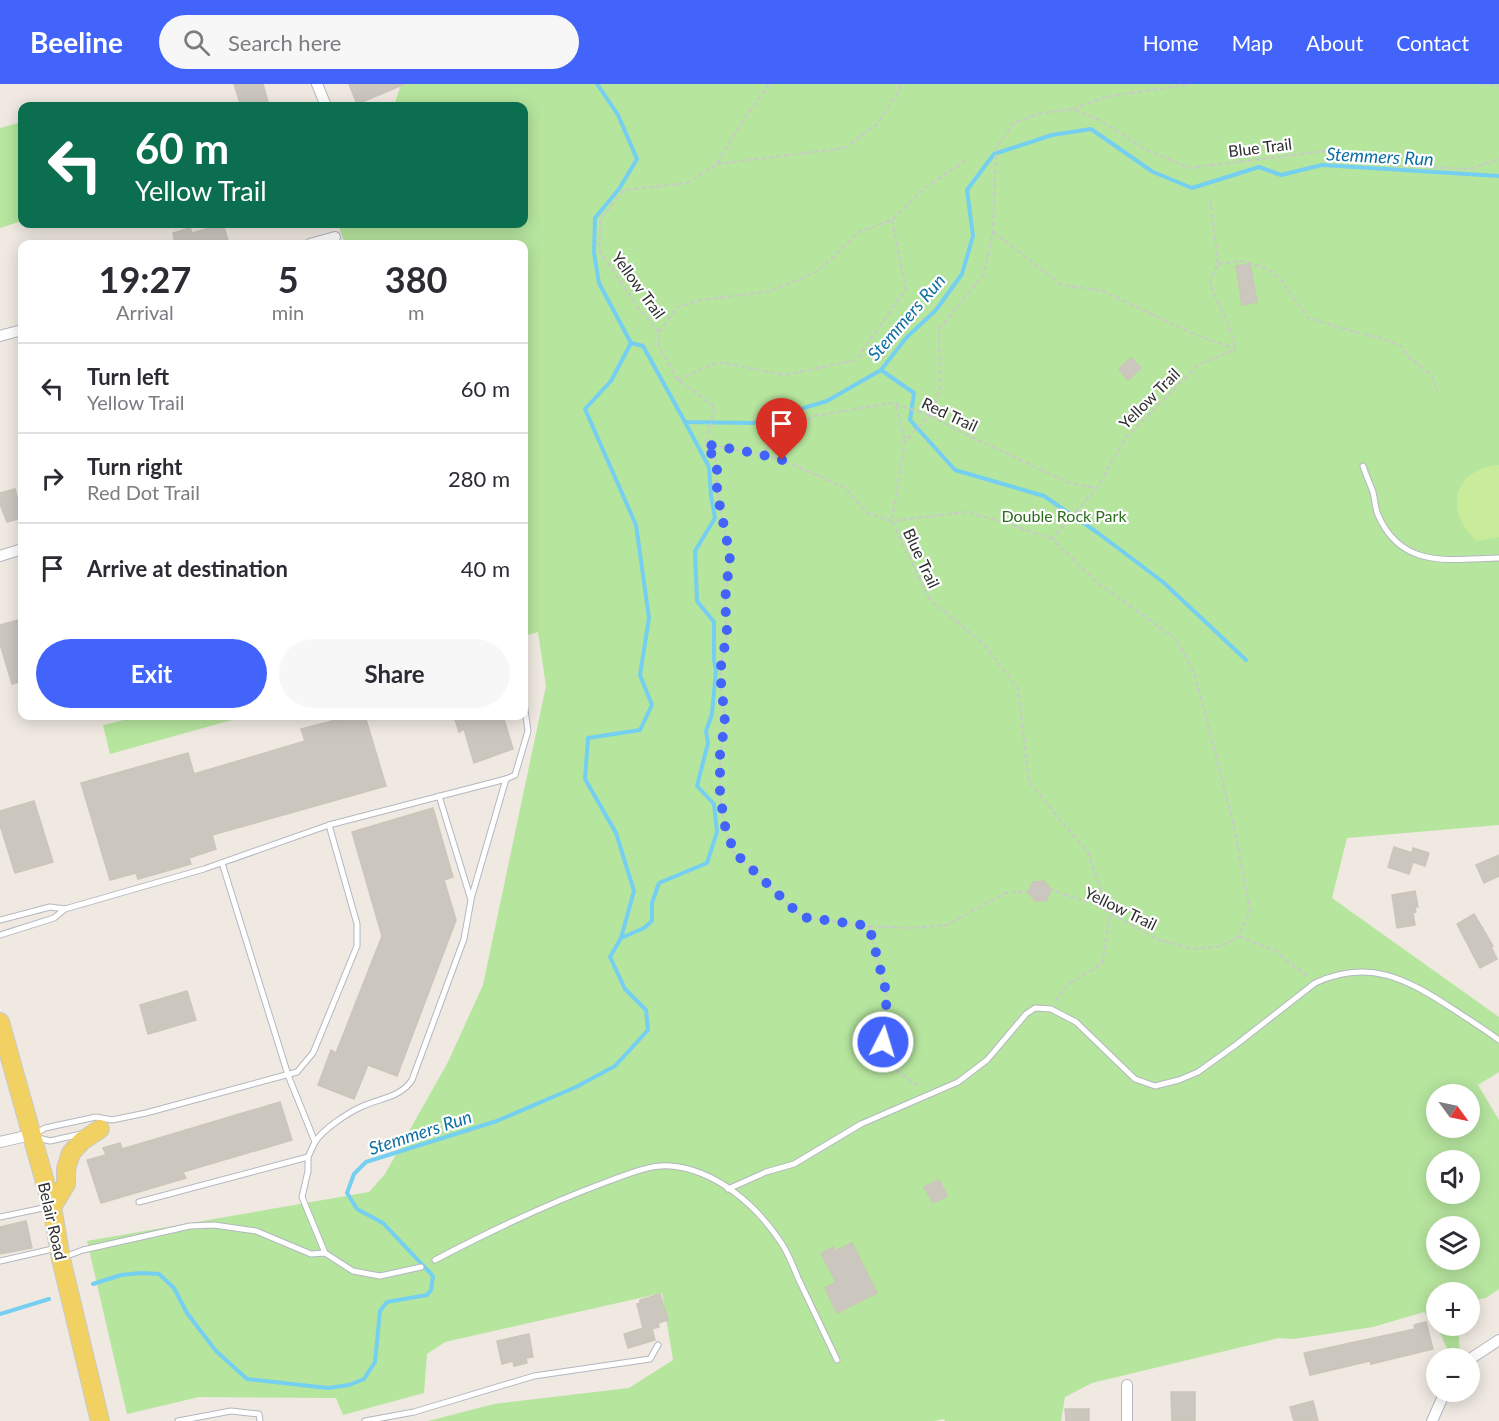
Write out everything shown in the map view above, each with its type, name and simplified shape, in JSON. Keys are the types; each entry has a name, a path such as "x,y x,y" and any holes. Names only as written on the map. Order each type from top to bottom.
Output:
{"main road":[{"name":"Belair Road","path":"0,1022 5,1052 52,1207 60,1253 100,1421"},
{"path":"52,1207 66,1184 66,1169 71,1153 82,1141 106,1124"}],"street":[{"path":"317,84 324,102"},
{"path":"324,240 335,237"},
{"path":"0,336 18,331"},
{"path":"0,556 18,550"},
{"path":"0,1142 31,1135"},
{"path":"1480,1352 1499,1340"},
{"path":"1127,1385 1127,1421"},
{"path":"1432,1421 1441,1402"}],"lane":[{"path":"1363,466 1378,515 1392,537 1409,552 1422,557 1446,559 1499,558"},
{"path":"0,935 54,918 65,909 222,863 329,825 506,779 515,775 528,731 526,720"},
{"path":"421,1267 380,1276 353,1272 325,1252 302,1197 308,1171 308,1157 320,1132 361,1107 405,1089 412,1080 464,939 471,900 506,779"},
{"path":"439,796 471,900"},
{"path":"31,1135 50,1141 297,1072 313,1053 357,946 357,924 329,825"},
{"path":"222,863 288,1075 315,1142"},
{"path":"0,920 50,907 65,909"},
{"path":"728,1189 794,1164 861,1124 958,1082 987,1060 1026,1014 1035,1008 1051,1009 1076,1022 1135,1079 1155,1086 1198,1072 1315,983 1329,976 1355,972 1379,973 1396,977 1430,994 1499,1040"},
{"path":"31,1135 45,1128 96,1117 106,1124"},
{"path":"139,1202 308,1157"},
{"path":"435,1260 504,1224 588,1189 651,1167 670,1166 699,1173 716,1180 739,1196 757,1213 782,1243 837,1360"},
{"path":"0,1217 52,1207"},
{"path":"0,1260 83,1250 190,1226 214,1225 256,1231 311,1254 325,1252"},
{"path":"365,1421 414,1412 534,1376 650,1359 658,1345"},
{"path":"177,1421 231,1411 259,1418"}],"path":[{"name":"Yellow Trail","path":"769,84 717,164 687,183 624,190 601,218 599,250 638,307 659,332 659,346 678,380 715,407 705,444 717,462 717,492 730,556 725,600 727,633 720,672 725,722 720,755 720,795 725,826 734,852 802,917 869,926 912,928 947,925 1005,893 1051,890 1094,904 1110,915 1157,939 1193,949 1222,946 1239,936"},
{"path":"717,164 845,148 876,125 897,95 900,84"},
{"name":"Blue Trail","path":"1051,1009 1067,985 1102,964 1110,915 1088,853 1029,782 1018,689 983,643 928,599 892,521 905,441 930,415 940,390 939,329 984,274 993,232 996,148 1015,122 1038,114 1072,110 1106,97 1190,84"},
{"path":"1482,84 1499,86"},
{"name":"Blue Trail","path":"1072,110 1102,121 1146,150 1190,168 1324,151 1354,155 1396,166 1470,169 1499,159"},
{"path":"659,332 676,308 702,300 771,291 818,271 859,232 892,220 925,188 965,161"},
{"path":"1210,199 1218,264 1210,280 1236,349"},
{"path":"678,380 718,363 785,375 856,360 906,289 892,220"},
{"path":"993,232 1062,285 1103,291 1196,335 1236,349"},
{"path":"1218,264 1243,261 1268,269 1279,277 1308,318 1401,346 1409,357 1431,376 1437,391"},
{"name":"Yellow Trail","path":"1052,539 1097,488 1125,439 1198,365 1236,349"},
{"name":"Red Trail","path":"759,454 814,416 891,403 930,415 976,440 1069,483 1097,488"},
{"path":"895,404 905,441"},
{"path":"705,444 782,460 844,488 868,513 892,521 966,512 1052,539 1094,580 1176,639 1194,672 1233,821 1250,911 1239,936 1275,951 1315,983"},
{"path":"869,926 887,995 883,1042 892,1068 931,1094"}],"green space":[{"name":"Double Rock Park","path":"401,84 1499,84 1499,825 1347,838 1332,898 1499,1017 1499,1072 1480,1084 1426,1084 1426,1138 1480,1138 1480,1088 1499,1120 1499,1289 1486,1298 1480,1299 1480,1282 1426,1282 1426,1314 1424,1312 1373,1327 1294,1339 1279,1338 1092,1383 1065,1397 1061,1421 945,1421 944,1419 934,1421 428,1421 494,1404 629,1388 673,1360 662,1293 445,1342 427,1354 424,1393 343,1415 336,1398 199,1397 127,1414 87,1241 369,1192 385,1174 448,1062 483,985 546,686 538,632 528,635 528,240 344,240 339,228 528,228 528,102 395,102"},
{"path":"18,123 18,222 0,228 0,128"},
{"path":"1499,465 1499,537 1476,541 1459,516 1458,493 1466,479 1473,473"},
{"path":"124,720 232,720 110,754 103,725"},
{"path":"1441,1336 1459,1336 1460,1348 1447,1348"}],"building":[{"path":"234,84 263,84 268,102 240,102"},
{"path":"349,84 405,84 362,102 356,102"},
{"path":"190,228 192,233 209,228 224,228 228,240 174,240 173,233"},
{"path":"1250,264 1257,302 1242,305 1236,266"},
{"path":"1131,358 1141,368 1128,380 1119,369"},
{"path":"15,489 18,519 7,522 0,504 0,493"},
{"path":"18,620 18,682 12,684 0,644 0,625"},
{"path":"336,720 366,720 386,786 212,835 216,849 189,858 191,864 138,879 136,873 110,880 81,783 188,753 194,774 305,741 301,729"},
{"path":"455,720 504,720 513,749 474,763 464,729 459,732"},
{"path":"34,801 53,862 15,873 0,825 0,811"},
{"path":"433,808 453,877 444,880 456,920 397,1076 368,1065 354,1099 318,1085 331,1050 336,1053 382,936 352,832"},
{"path":"1394,847 1412,853 1413,848 1429,853 1425,866 1413,862 1409,874 1388,867"},
{"path":"1499,855 1499,876 1484,883 1476,865"},
{"path":"1044,881 1051,890 1046,901 1035,901 1028,892 1033,882"},
{"path":"1415,891 1418,907 1415,907 1416,912 1413,913 1415,925 1397,928 1392,895"},
{"path":"1474,914 1493,946 1491,947 1497,959 1480,968 1457,924"},
{"path":"187,991 196,1020 148,1034 140,1005"},
{"path":"280,1102 292,1140 183,1172 186,1178 101,1203 87,1160 106,1155 103,1148 120,1143 122,1149"},
{"path":"939,1180 947,1196 933,1203 924,1187"},
{"path":"26,1221 32,1248 0,1254 0,1227"},
{"path":"852,1243 877,1293 837,1313 825,1288 836,1282 821,1253 833,1247 835,1251"},
{"path":"660,1294 668,1320 658,1323 659,1327 652,1329 655,1340 628,1348 624,1334 643,1328 637,1304 640,1300"},
{"path":"1426,1322 1426,1336 1430,1336 1433,1348 1371,1364 1370,1361 1310,1375 1304,1353 1415,1329 1414,1325"},
{"path":"529,1334 533,1357 526,1358 527,1363 514,1366 513,1361 502,1364 497,1341"},
{"path":"1171,1392 1195,1392 1195,1421 1172,1421"},
{"path":"1313,1401 1318,1421 1294,1421 1290,1407"},
{"path":"1065,1409 1089,1409 1089,1421 1066,1421"}],"waterway":[{"path":"597,84 618,115 637,159 619,189 595,218 594,253 599,283 631,343"},
{"name":"Stemmers Run","path":"631,343 643,346 685,422 753,423 827,401 881,370 906,338 936,310 962,274 973,236 967,190 994,154 1052,135 1091,129 1153,172 1192,188 1259,167 1281,175 1322,165 1499,176"},
{"name":"Stemmers Run","path":"93,1284 121,1275 159,1274 174,1288 187,1313 216,1351 247,1379 328,1388 349,1385 364,1379 375,1362 380,1311 387,1302 427,1295 431,1290 433,1276 383,1223 357,1209 347,1193 354,1174 366,1162 497,1121 576,1087 615,1066 648,1030 646,1010 625,989 610,957 621,938 634,891 616,833 585,779 588,738 640,730 652,705 640,675 649,618 636,525 585,409 611,381 631,343"},
{"path":"881,370 914,393 910,420 955,470 1044,496 1163,582 1246,660"},
{"name":"Stemmers Run","path":"621,938 644,928 652,921 652,903 659,883 707,863 717,832 714,804 697,786 708,743 706,731 712,714 716,670 714,622 697,601 695,551 715,518 709,467 685,422"},
{"name":"Stemmers Run","path":"0,1314 49,1299"}],"route":[{"path":"782,460 705,444 717,462 717,492 730,556 725,600 727,633 720,672 725,722 720,755 720,795 725,826 734,852 802,917 869,926 887,995 883,1042"}]}
